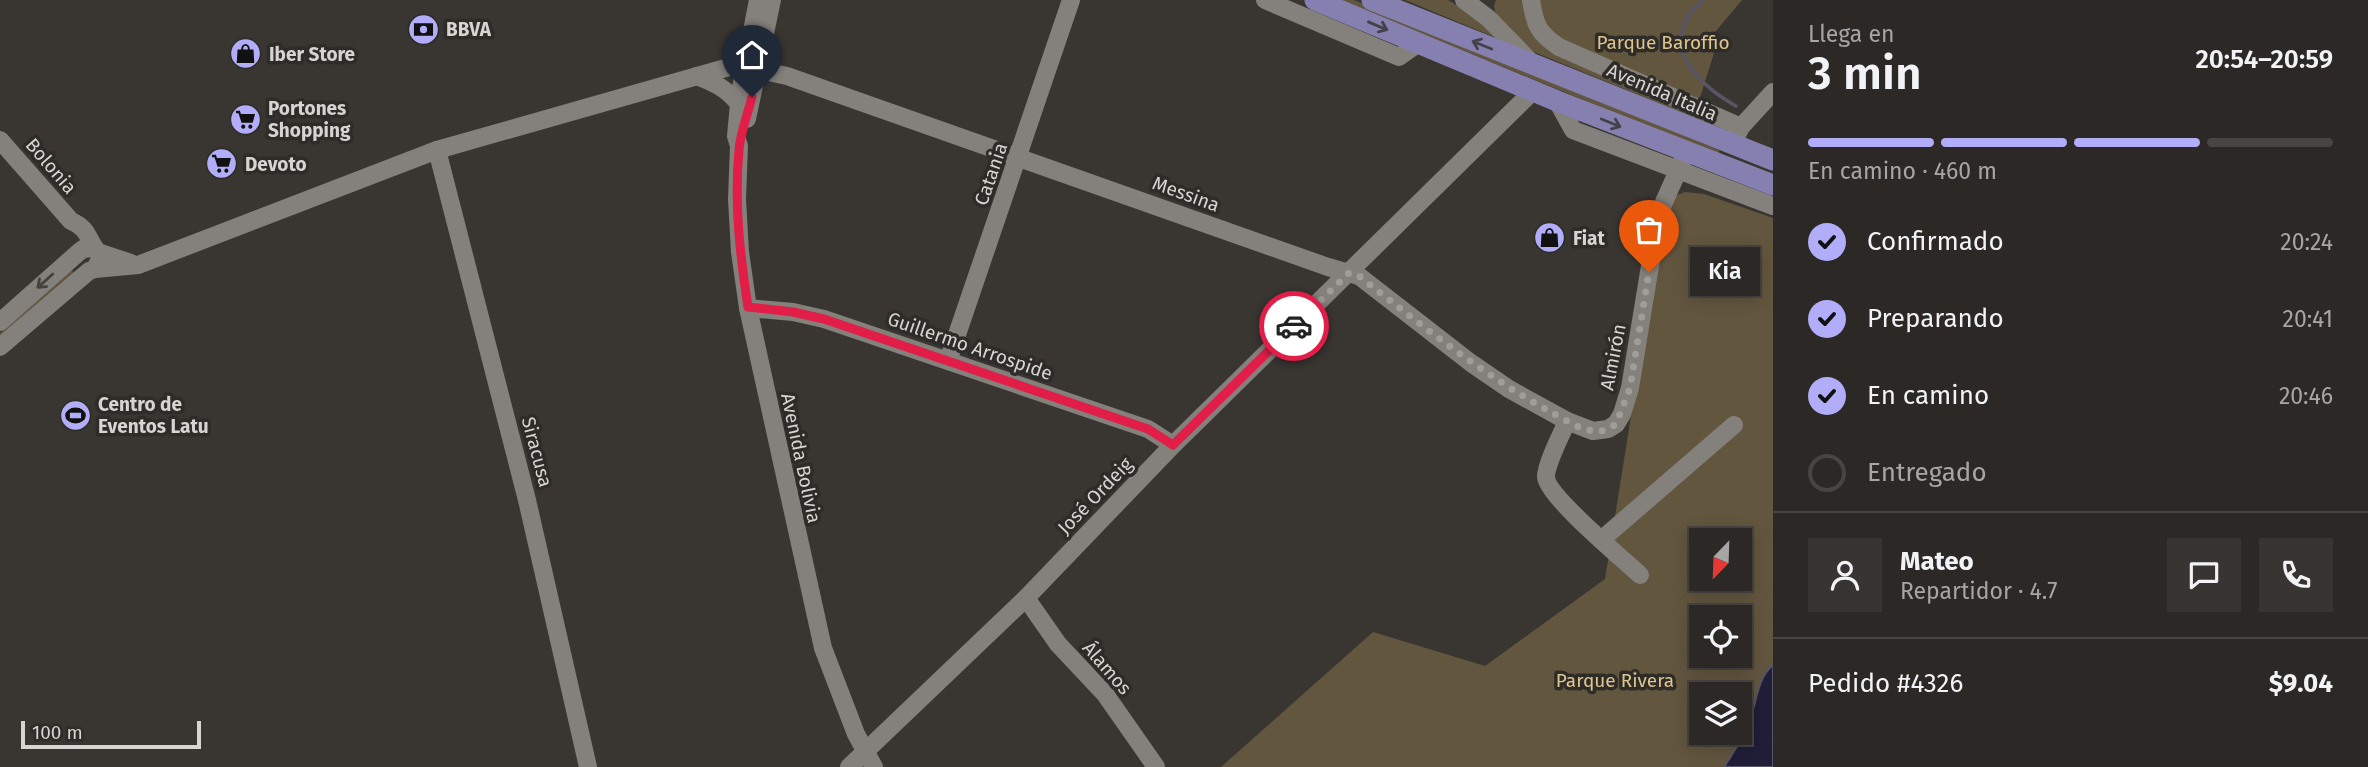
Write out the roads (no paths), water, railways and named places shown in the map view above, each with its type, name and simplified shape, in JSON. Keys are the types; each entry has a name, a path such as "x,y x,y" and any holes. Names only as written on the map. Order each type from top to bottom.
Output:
{"main road":[{"path":"1315,0 1557,101 1682,161 1773,185"},
{"name":"Avenida Italia","path":"1372,0 1537,68 1737,136 1773,160"}],"street":[{"name":"Avenida Bolivia","path":"758,0 752,68 739,146 737,199 740,252 748,307 822,648 839,694 870,759"},
{"name":"Avenida Bolivia","path":"739,146 736,136 739,104 772,0"},
{"name":"Catania","path":"948,361 1071,0"},
{"path":"1265,0 1399,57 1419,43"},
{"name":"Avenida Italia","path":"1464,0 1488,18 1537,68"},
{"path":"1488,18 1492,0"},
{"name":"Avenida Italia","path":"1531,0 1533,16 1542,36 1737,136"},
{"path":"0,322 91,258 138,265 437,150 736,65 752,68"},
{"name":"Messina","path":"752,68 787,76 1359,276 1483,371 1567,421"},
{"path":"697,76 716,83 739,104"},
{"name":"José Ordeig","path":"849,767 870,759 1173,445 1533,91"},
{"path":"1737,136 1773,92"},
{"path":"1557,101 1573,130 1682,161 1773,206"},
{"name":"Bolonia","path":"0,140 71,221 91,258"},
{"name":"Siracusa","path":"437,150 527,500 588,767"},
{"name":"Almirón","path":"1567,421 1599,431 1616,424 1622,414 1630,388 1657,223 1682,161"},
{"path":"0,347 91,258"},
{"name":"Guillermo Arrospide","path":"748,307 824,319 1148,429 1173,445"},
{"path":"1567,421 1546,479 1552,491 1640,575"},
{"path":"1601,540 1734,425"},
{"name":"Álamos","path":"1026,598 1058,644 1105,694 1156,767"}],"waterway":[{"path":"1703,0 1689,15 1682,31 1685,57 1702,80 1736,106"}],"place":[{"name":"BBVA","path":"423,29"},
{"name":"Iber Store","path":"246,54"},
{"name":"Portones Shopping","path":"245,119"},
{"name":"Devoto","path":"222,164"},
{"name":"Fiat","path":"1550,238"},
{"name":"Kia","path":"1649,272"},
{"name":"Centro de Eventos Latu","path":"75,415"}],"park label":[{"name":"Parque Baroffio","path":"1663,42"},
{"name":"Parque Rivera","path":"1615,680"}]}
